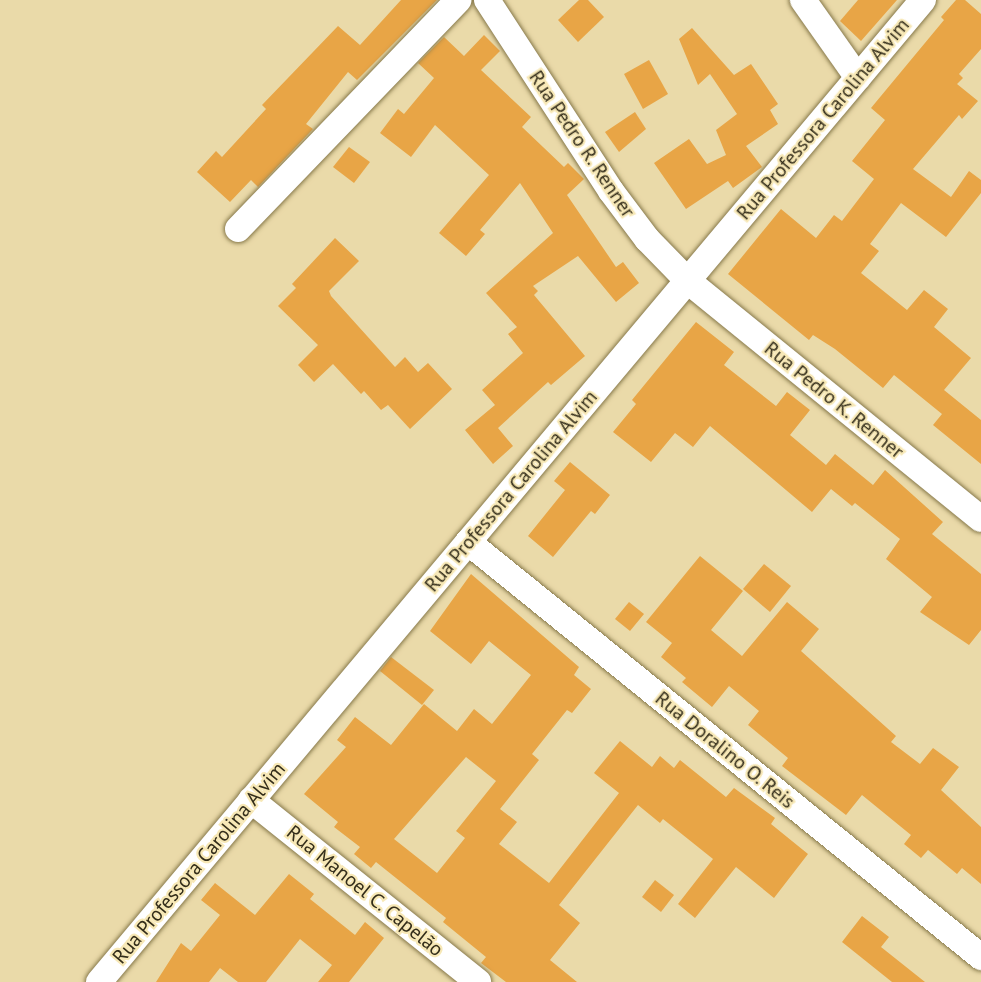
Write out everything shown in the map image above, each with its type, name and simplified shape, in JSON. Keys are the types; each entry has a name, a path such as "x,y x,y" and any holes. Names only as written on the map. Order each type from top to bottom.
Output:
{"street":[{"path":"238,229 458,0"},
{"name":"Rua Pedro R. Renner","path":"487,0 611,192 647,239 688,280"},
{"path":"803,0 858,78"},
{"name":"Rua Professora Carolina Alvim","path":"99,982 923,0"},
{"name":"Rua Pedro K. Renner","path":"688,280 981,519"},
{"name":"Rua Doralino O. Reis","path":"468,542 981,957"},
{"name":"Rua Manoel C. Capelão","path":"251,800 478,982"}],"building":[{"path":"401,0 437,0 357,80 348,72 306,124 313,129 258,187 251,180 230,202 197,172 216,151 222,157 266,109 262,105 338,26 360,45"},
{"path":"579,0 588,0 604,17 578,42 558,20"},
{"path":"858,0 897,0 861,41 840,21"},
{"path":"956,0 965,0 981,14 981,49 959,74 963,78 957,84 978,101 962,119 959,115 913,169 951,197 969,171 981,180 981,193 946,237 901,203 870,244 879,251 861,273 907,310 924,290 948,309 934,327 971,358 944,390 981,420 981,464 933,425 942,414 894,375 883,388 835,349 813,335 809,340 728,274 781,209 816,238 834,215 842,221 874,179 852,161 885,120 871,108 944,20 941,17"},
{"path":"692,28 734,75 751,64 778,104 770,110 778,124 746,146 762,167 733,188 728,181 686,209 654,163 689,139 707,164 726,155 716,130 737,114 710,74 698,85 679,39"},
{"path":"484,35 500,51 481,70 531,117 522,127 564,167 568,163 584,179 567,195 616,267 623,262 639,283 616,302 578,256 533,286 538,291 534,295 585,356 551,385 548,382 498,428 513,446 493,464 465,430 495,405 482,390 523,353 508,334 517,327 486,293 553,233 520,183 480,230 485,234 466,256 439,233 489,175 435,125 411,157 380,133 398,109 404,114 434,78 418,63 444,37 464,56"},
{"path":"649,60 668,94 643,109 624,74"},
{"path":"635,112 646,129 619,152 605,132"},
{"path":"349,147 370,162 354,183 333,167"},
{"path":"335,238 359,261 329,291 331,296 395,367 405,357 418,372 428,363 452,389 410,429 388,405 381,410 364,391 361,394 333,364 314,382 298,365 318,345 278,306 296,288 292,284"},
{"path":"696,322 734,352 724,365 776,406 787,392 810,410 790,435 826,465 835,454 873,485 885,470 943,522 932,534 981,574 981,630 969,645 920,612 932,597 886,559 900,539 855,503 852,506 831,489 812,512 710,426 693,447 675,433 651,462 613,432 636,404 632,400"},
{"path":"570,462 610,495 595,514 591,511 553,557 528,536 565,490 554,481"},
{"path":"700,556 743,591 711,630 742,656 787,602 819,629 801,651 896,736 891,742 920,764 933,748 959,767 941,790 981,827 981,884 962,868 957,874 928,850 921,858 904,844 911,835 862,795 846,815 782,766 788,758 748,725 759,711 729,686 712,707 682,682 686,678 661,657 672,643 646,622"},
{"path":"764,564 791,586 770,612 743,589"},
{"path":"471,574 579,667 574,675 591,689 572,713 567,710 532,754 539,760 500,809 517,822 499,844 549,883 619,793 594,773 620,741 652,767 660,756 674,768 680,760 726,797 734,788 775,818 771,824 808,854 774,898 736,867 695,918 678,904 713,859 663,819 660,823 638,805 559,905 580,923 550,960 577,982 506,982 481,963 486,957 443,922 446,918 376,862 371,868 354,854 360,847 334,827 338,822 304,794 346,747 337,740 355,717 391,745 424,704 457,731 474,709 492,724 531,675 489,641 471,664 430,631","holes":["466,757 496,781 456,831 465,838 437,873 394,839"]},
{"path":"629,602 644,614 630,631 615,619"},
{"path":"391,657 434,690 422,705 380,671"},
{"path":"289,874 314,894 310,899 355,935 365,922 384,938 349,982 318,982 332,965 300,939 266,982 238,982 220,968 209,982 156,982 181,943 191,951 220,915 201,900 215,883 255,915"},
{"path":"655,880 674,895 661,912 642,897"},
{"path":"862,916 889,937 881,947 925,982 892,982 842,942"}]}
